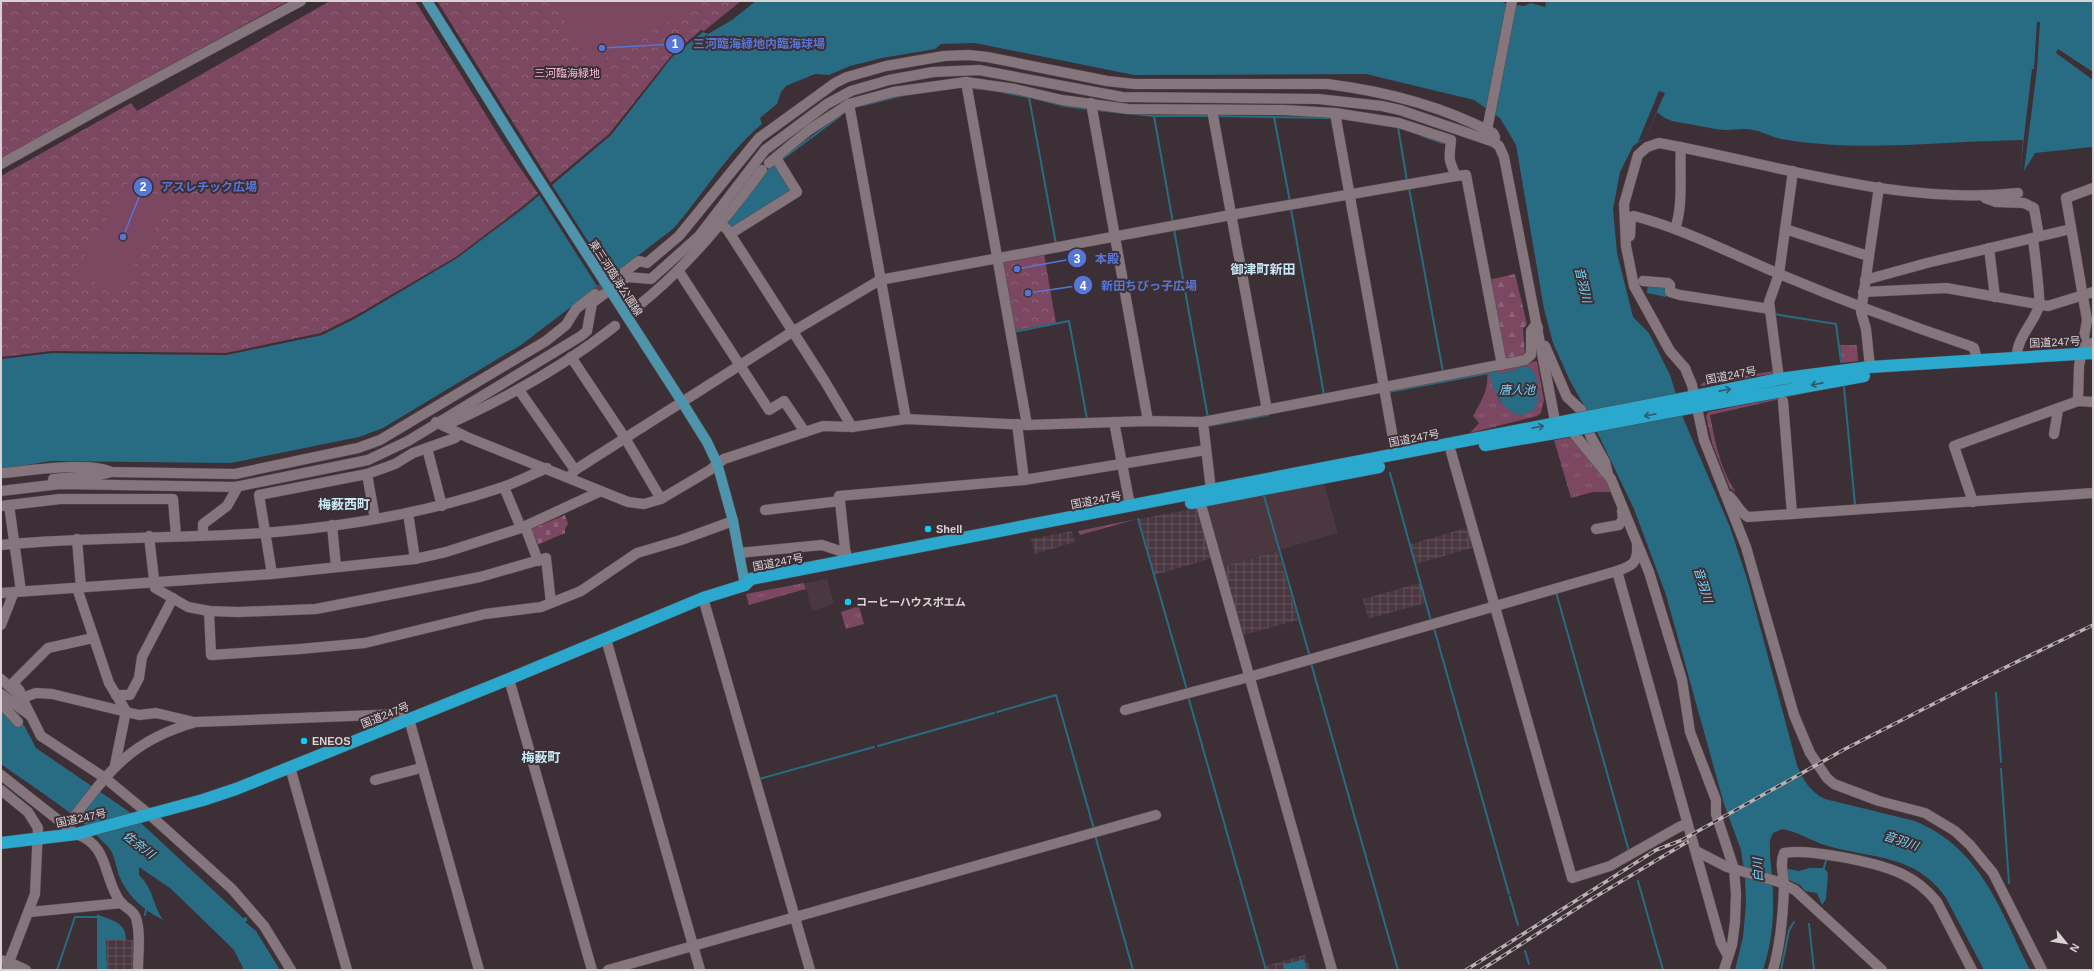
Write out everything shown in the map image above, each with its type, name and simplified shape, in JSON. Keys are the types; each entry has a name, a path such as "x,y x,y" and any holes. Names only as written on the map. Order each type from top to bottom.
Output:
{"highway":[{"name":"国道247号","path":"746,585 752,587 819,575 1066,525 1199,497 1211,490 1396,455 1556,428 1576,426 1692,402 1864,376 2084,353"},
{"name":"国道247号","path":"1692,402 1779,379 1870,367 2084,353 2093,360"},
{"name":"国道247号","path":"1,843 37,840 80,833 147,816 229,791 509,679 703,598 746,585 751,579 846,557 1199,497 1326,478 1556,428"}],"main road":[{"name":"東三河臨海公園線","path":"427,1 532,169 707,442 717,463 733,521 746,585"}],"street":[{"path":"1,164 105,106 301,1"},
{"path":"1488,126 1512,1"},
{"path":"616,278 640,261 647,263 679,236 759,138 835,83 847,77 886,66 944,56 969,55 1122,83 1327,84 1378,92 1402,98 1488,126 1495,137 1494,142"},
{"path":"440,424 581,336 587,331 592,303 609,288 627,277 651,279 668,266 699,236 765,150 827,104 851,91 873,84 933,72 979,70 1122,97 1318,99 1382,106 1405,111 1494,142 1499,146 1504,157 1556,428"},
{"path":"966,82 997,258 1022,425 1024,480"},
{"path":"730,234 797,192 772,160 809,130 849,104 894,92 966,82 1015,89 1062,100 1128,109 1284,110 1335,113 1399,123 1451,140 1449,160 1456,176"},
{"path":"1091,103 1148,421"},
{"path":"849,104 906,419"},
{"path":"1212,110 1267,410"},
{"path":"1335,113 1396,455"},
{"path":"2018,193 1980,196 1935,194 1879,187 1793,171 1681,147 1654,144 1647,147 1638,156 1624,204 1626,246 1636,292 1670,351 1685,368 1692,402 1704,440 1746,547 1794,715 1810,753 1827,778 1834,784 1879,801 1925,814 1955,831 1983,858 1994,874 2042,970"},
{"path":"1675,229 1682,177 1680,162 1681,147"},
{"path":"638,306 678,270 721,224 762,170"},
{"path":"1779,379 1769,302 1779,274 1793,171"},
{"path":"572,474 792,332 880,280 1114,238 1231,215 1466,174 1502,365"},
{"path":"1870,367 1866,329 1861,308 1879,187"},
{"path":"2078,401 2084,353 2086,320 2066,198 2093,188"},
{"path":"1980,196 1996,202 2024,203 2034,208 2039,306 2033,321 2018,344 2017,357"},
{"path":"1626,246 1629,240 1631,218 1634,216 1675,229 1861,308 1970,346 1974,348 1977,359"},
{"path":"721,224 730,234 824,380 852,427"},
{"path":"1785,229 1868,256"},
{"path":"1865,280 1989,248 2071,229"},
{"path":"1989,248 1995,297"},
{"path":"678,270 769,410 784,401 805,432"},
{"path":"1643,280 1668,283 1670,285 1670,292 1680,295 1770,312"},
{"path":"1864,292 1946,288 2039,306 2058,305 2093,292"},
{"path":"1,484 100,475 111,472 235,474 358,448 380,440 546,341 566,325 576,309 596,293"},
{"path":"440,424 460,434 547,468 572,474 601,491 628,502 644,504 661,499 710,470 717,463 827,425 852,427 906,419 1022,425 1148,421 1202,422 1525,360 1530,357 1530,332 1536,324"},
{"path":"1536,324 1563,389 1567,397 1581,410 1591,437 1605,462 1608,474 1622,505 1660,603 1682,680 1690,732 1716,800 1716,814 1735,869 1736,916 1732,945 1724,970"},
{"path":"1,492 60,484 235,487 368,460 440,424 519,390 615,326"},
{"path":"2084,353 2093,343"},
{"path":"571,356 626,438 661,499"},
{"path":"519,390 572,474"},
{"path":"1783,401 1792,514"},
{"path":"1973,502 1954,446 2058,410 2078,401 2093,402"},
{"path":"2054,434 2058,410"},
{"path":"1114,422 1129,500"},
{"path":"1202,422 1211,490"},
{"path":"1576,426 1575,435 1579,441 1608,474"},
{"path":"272,574 264,533 259,495 367,474 395,464 413,453 455,438 460,434"},
{"path":"427,448 442,506"},
{"path":"846,557 839,496 1024,480 1206,450"},
{"path":"1451,452 1572,878 1610,866 1687,824"},
{"path":"2,473 75,467 103,468 111,472"},
{"path":"1,544 77,539 264,533 332,525 375,519 442,506 504,487 547,468"},
{"path":"367,474 375,519"},
{"path":"203,535 204,524 227,506 236,490 235,487"},
{"path":"504,487 538,561"},
{"path":"1,593 272,574 416,559 446,552 523,527 601,491"},
{"path":"1726,493 1748,517 2093,493"},
{"path":"1199,497 1332,970"},
{"path":"1,625 18,591 14,543 5,505 60,499 173,499 176,536"},
{"path":"765,510 840,501"},
{"path":"1596,529 1621,523 1622,505"},
{"path":"408,513 416,559"},
{"path":"209,612 211,655 365,643 485,614 541,608 581,591 638,553 681,540 733,521"},
{"path":"332,525 336,567"},
{"path":"149,536 156,583 155,588 188,606 209,612 316,609 480,577 546,558 551,603"},
{"path":"77,539 79,588 93,638 109,683 126,711 116,765"},
{"path":"1125,710 1249,677 1617,572 1631,566 1638,556 1637,543"},
{"path":"739,553 822,545 846,557"},
{"path":"1617,572 1687,824 1722,943 1728,956"},
{"path":"116,695 130,695 139,678 142,657 174,598"},
{"path":"703,598 810,970"},
{"path":"93,638 48,648 13,683 23,698 42,736 103,779 243,900 264,926 291,970"},
{"path":"606,639 700,970"},
{"path":"1,679 23,698"},
{"path":"509,679 592,970"},
{"path":"23,698 36,693 52,694 139,715 156,713 196,722"},
{"path":"1,694 31,716"},
{"path":"1,703 18,722"},
{"path":"68,824 103,779 116,765 149,740 170,730 196,722 402,714 409,719 479,970"},
{"path":"290,767 348,970"},
{"path":"374,780 422,768"},
{"path":"1,775 80,833 103,856 110,884 122,903 136,915 138,926 138,970"},
{"path":"1,790 28,812 38,828 37,882 30,912 6,964 26,970"},
{"path":"608,970 1156,815"},
{"path":"1696,851 1719,864 1781,883 1804,896 1882,970"},
{"path":"1773,970 1782,928 1781,859 1784,853 1792,852 1834,856 1900,873 1921,886 1937,902 1972,970"},
{"path":"30,912 122,903"}],"shaded area":[{"path":"1324,483 1338,533 1221,567 1206,506"},
{"path":"1198,508 1213,558 1155,575 1139,519"},
{"path":"1470,527 1475,547 1416,564 1411,544"},
{"path":"1072,531 1075,542 1035,554 1031,539"},
{"path":"1278,551 1298,620 1240,636 1221,567"},
{"path":"827,579 834,604 812,611 805,583"},
{"path":"1420,583 1425,603 1368,619 1363,599"},
{"path":"106,940 134,940 134,970 107,970"},
{"path":"1305,955 1310,970 1267,970 1266,966"}],"green space":[{"path":"1,1 288,1 1,159"},
{"path":"330,1 415,1 511,155 539,195 457,258 356,318 322,335 226,355 52,353 1,359 1,176 131,103 137,111"},
{"name":"三河臨海緑地","path":"437,1 741,1 672,57 611,135 552,185"},
{"path":"553,1 702,1 592,66"},
{"path":"130,179 170,203 116,295 76,271"},
{"path":"1044,254 1056,323 1012,331 1000,263"},
{"path":"1515,274 1527,324 1523,329 1525,353 1524,356 1506,361 1488,280"},
{"path":"1840,345 1857,345 1858,361 1842,363"},
{"path":"1537,361 1544,400 1541,413 1537,416 1470,433 1479,423 1473,416 1486,390 1487,373","holes":["1525,366 1533,371 1536,380 1538,401 1516,414 1499,400 1489,373 1501,374"]},
{"path":"1774,371 1775,373 1703,386 1700,385 1704,382"},
{"path":"1836,386 1710,415 1716,445 1722,464 1730,483 1736,492 1730,489 1712,443 1706,416 1708,412"},
{"path":"1574,437 1601,469 1613,492 1593,492 1571,498 1554,440"},
{"path":"565,515 568,524 565,529 565,533 535,546 529,530"},
{"path":"1137,519 1080,535 1078,531"},
{"path":"804,583 806,589 749,605 746,594"},
{"path":"859,606 864,624 846,629 841,612"}],"water":[{"path":"756,1 1500,1 1507,4 1524,6 1531,3 1545,7 1546,1 2093,1 2093,72 2058,49 2056,53 2093,80 2092,147 2035,153 2024,171 2020,171 2023,140 1872,146 1811,143 1781,139 1750,129 1719,130 1672,121 1657,112 1646,137 1633,146 1620,172 1613,209 1617,253 1633,317 1649,333 1670,375 1684,420 1730,527 1748,582 1797,765 1802,776 1815,793 1825,799 1915,821 1938,833 1957,848 1973,865 1998,904 2030,970 1984,970 1946,898 1934,884 1921,873 1893,860 1828,846 1782,829 1773,833 1770,840 1773,915 1770,943 1763,970 1735,970 1743,937 1746,904 1745,879 1741,850 1724,804 1666,595 1634,509 1586,409 1570,381 1553,343 1544,309 1516,145 1500,118 1474,100 1366,74 1134,75 975,43 941,44 935,49 882,58 850,66 829,75 815,74 786,86 781,92 777,104 760,118 762,124 749,135 726,161 673,229 521,345 383,428 359,437 231,463 51,461 1,469 1,359 52,353 226,355 322,335 356,318 457,258 524,208 611,135 672,57 703,32 708,34 732,20"},
{"path":"776,163 794,192 731,230 727,224 770,166"},
{"path":"1648,283 1666,286 1666,297 1647,293"},
{"name":"唐人池","path":"1525,366 1531,369 1535,374 1538,390 1538,401 1535,408 1528,413 1520,415 1513,413 1503,404 1493,386 1489,373 1496,371 1501,374"},
{"name":"佐奈川","path":"1,708 16,724 24,725 36,748 128,811 243,918 247,917 247,921 245,922 256,931 280,970 244,970 234,950 170,888 139,867 139,875 148,886 159,914 163,920 142,907 130,895 121,881 111,850 84,824 57,803 1,764"},
{"path":"1810,868 1824,868 1828,873 1826,899 1822,905 1817,893 1805,891 1800,885 1789,880 1786,871 1788,869 1799,871"},
{"path":"97,914 117,922 121,925 125,934 126,940 106,940 107,970 97,970"},
{"path":"1304,959 1307,970 1284,970 1283,965"}],"pier":[{"path":"2037,22 2040,22 2037,69 2024,171 2020,171 2032,69 2034,69"},
{"path":"701,30 704,31 672,57 611,135 552,185 612,279 599,289 539,195 457,258 356,318 322,335 226,355 52,353 1,359 1,357 52,351 226,353 321,333 355,316 456,257 523,206 609,134 671,56"},
{"path":"1659,91 1665,93 1646,137 1638,142"}],"waterway":[{"path":"970,88 984,89"},
{"path":"1002,92 1027,97"},
{"path":"864,105 904,95"},
{"path":"1029,97 1056,244"},
{"path":"1033,98 1065,106 1088,109"},
{"path":"1096,110 1154,116 1209,116"},
{"path":"781,160 840,116"},
{"path":"1154,116 1173,223"},
{"path":"1216,116 1333,118"},
{"path":"1274,117 1290,202"},
{"path":"1398,127 1407,181"},
{"path":"1422,136 1443,143"},
{"path":"1409,188 1443,372"},
{"path":"1291,209 1324,395"},
{"path":"1174,229 1208,418"},
{"path":"1774,314 1836,324 1841,362"},
{"path":"1014,332 1069,321 1087,419"},
{"path":"1389,392 1489,373"},
{"path":"1844,387 1855,505"},
{"path":"1208,426 1268,415"},
{"path":"1390,473 1431,621"},
{"path":"1264,496 1310,657"},
{"path":"1138,519 1187,690"},
{"path":"1556,592 1629,851"},
{"path":"1434,628 1509,894"},
{"path":"1311,663 1398,970"},
{"path":"1996,693 2001,762"},
{"path":"997,712 1056,695 1094,829"},
{"path":"1188,696 1266,970"},
{"path":"878,746 994,713"},
{"path":"759,779 874,747"},
{"path":"2001,769 2009,883"},
{"path":"1095,835 1133,970"},
{"path":"1824,868 1826,860"},
{"path":"1638,881 1663,970"},
{"path":"1510,897 1518,925"},
{"path":"145,915 146,909"},
{"path":"57,970 75,917 97,917"},
{"path":"1781,970 1789,930 1794,922"},
{"path":"1809,924 1814,970"},
{"path":"1525,951 1529,964"}],"tunnel":[{"path":"596,293 616,278"}],"railway":[{"path":"1466,970 1656,850 1682,840 1845,749 2000,670 2093,625"},
{"path":"1481,970 1590,900 1687,842"}],"place":[{"name":"三河臨海緑地内臨海球場","path":"602,48"},
{"name":"アスレチック広場","path":"123,237"},
{"name":"本殿","path":"1017,269"},
{"name":"新田ちびっ子広場","path":"1028,293"},
{"name":"Shell","path":"928,529"},
{"name":"コーヒーハウスポエム","path":"848,602"},
{"name":"ENEOS","path":"304,741"}],"district":[{"name":"御津町新田","path":"1263,269"},
{"name":"梅薮西町","path":"344,504"},
{"name":"梅薮町","path":"541,757"}],"water label":[{"name":"音羽川","path":"1583,285"},
{"name":"音羽川","path":"1703,585"},
{"name":"音羽川","path":"1901,841"},
{"name":"白川","path":"1758,870"}]}
